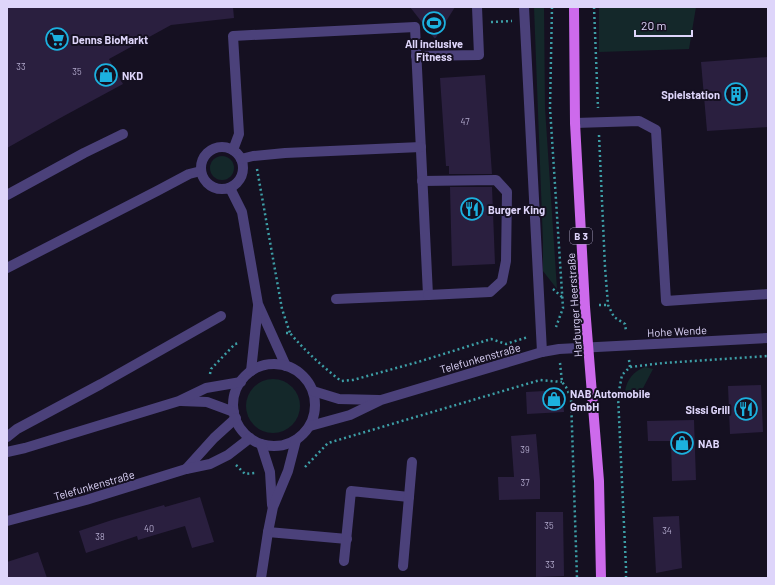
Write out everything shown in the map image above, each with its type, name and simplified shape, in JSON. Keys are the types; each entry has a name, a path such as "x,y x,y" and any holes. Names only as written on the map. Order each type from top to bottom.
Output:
{"main road":[{"name":"Harburger Heerstraße","path":"574,7 575,123 585,307 599,481 601,578"}],"street":[{"path":"416,56 479,55 477,7"},
{"path":"524,7 542,352"},
{"path":"233,150 239,134 233,36 415,28 428,295"},
{"path":"575,123 639,121 656,130 666,301 768,294"},
{"path":"7,195 123,134"},
{"path":"242,159 253,156 285,153 421,147"},
{"path":"215,148 229,148 242,159 243,173 236,184 230,188 224,189 212,186 203,177 201,171 204,157 215,148"},
{"path":"7,268 189,174 201,171"},
{"path":"336,299 490,292 502,282 506,261 507,192 496,180 422,181"},
{"path":"230,188 242,212 258,304 286,366"},
{"path":"252,371 258,304"},
{"path":"7,437 17,429 101,384 221,316"},
{"name":"Hohe Wende","path":"588,348 768,338"},
{"name":"Telefunkenstraße","path":"235,415 242,429 250,438 261,444 273,446 285,445 304,434 310,426 350,415 381,400 542,352 559,349 588,348"},
{"path":"186,469 235,415 234,401 236,391 241,382 252,371 262,366 274,364 286,366 297,371 307,380 313,391 315,403 314,415 310,426"},
{"path":"7,452 25,448 179,400 206,388 241,382"},
{"name":"Telefunkenstraße","path":"313,391 339,399 381,400"},
{"path":"179,400 207,402 235,415"},
{"name":"Telefunkenstraße","path":"7,521 86,500 186,469 210,464 228,455 250,438"},
{"path":"261,578 273,507 288,471 296,440"},
{"path":"261,444 270,472 273,507"},
{"path":"403,566 412,462"},
{"path":"344,561 351,491 409,497"},
{"path":"268,532 347,539"}],"path":[{"path":"552,7 550,108 563,308 556,326"},
{"path":"594,7 598,122 608,305 614,317 625,324"},
{"path":"478,23 524,20"},
{"path":"253,156 258,173 282,309 290,333"},
{"path":"626,578 618,396 622,375 630,366 768,356"},
{"path":"562,382 571,398 577,578"}],"green space":[{"path":"534,7 544,7 545,108 557,289 543,271"},
{"path":"599,7 696,7 689,49 599,52"},
{"path":"222,156 227,157 233,163 233,173 227,179 222,180 217,179 211,173 210,168 211,163 217,157"},
{"path":"645,367 653,369 641,392 637,394 625,391 627,383 632,376"},
{"path":"268,379 278,379 288,383 296,391 300,401 300,411 296,421 288,429 278,433 268,433 258,429 250,421 246,411 246,401 250,391 258,383"}],"building":[{"path":"7,7 233,7 234,18 171,25 109,59 123,84 7,148"},
{"name":"All inclusive Fitness","path":"410,7 455,7 435,39"},
{"name":"Spielstation","path":"768,57 768,127 707,131 701,62"},
{"path":"485,75 492,174 449,174 449,166 446,166 440,78"},
{"name":"Burger King","path":"450,187 492,187 495,264 452,266"},
{"name":"Sissi Grill","path":"761,385 763,432 730,434 728,386"},
{"path":"562,390 564,412 527,414 526,392"},
{"path":"694,420 696,480 672,481 671,441 648,441 647,421"},
{"path":"536,434 540,499 499,500 498,477 514,477 511,436"},
{"path":"200,497 214,542 192,548 185,526 138,540 137,536 86,553 79,531 164,505 165,507"},
{"path":"536,512 563,512 564,576 536,577"},
{"path":"679,516 682,568 656,573 653,517"},
{"path":"38,552 47,578 7,578 7,562"}],"place":[{"name":"All inclusive Fitness","path":"434,23"},
{"name":"Denns BioMarkt","path":"57,39"},
{"name":"NKD","path":"106,75"},
{"name":"Spielstation","path":"736,94"},
{"name":"Burger King","path":"472,209"},
{"name":"NAB Automobile GmbH","path":"554,399"},
{"name":"Sissi Grill","path":"746,409"},
{"name":"NAB","path":"682,443"}]}
